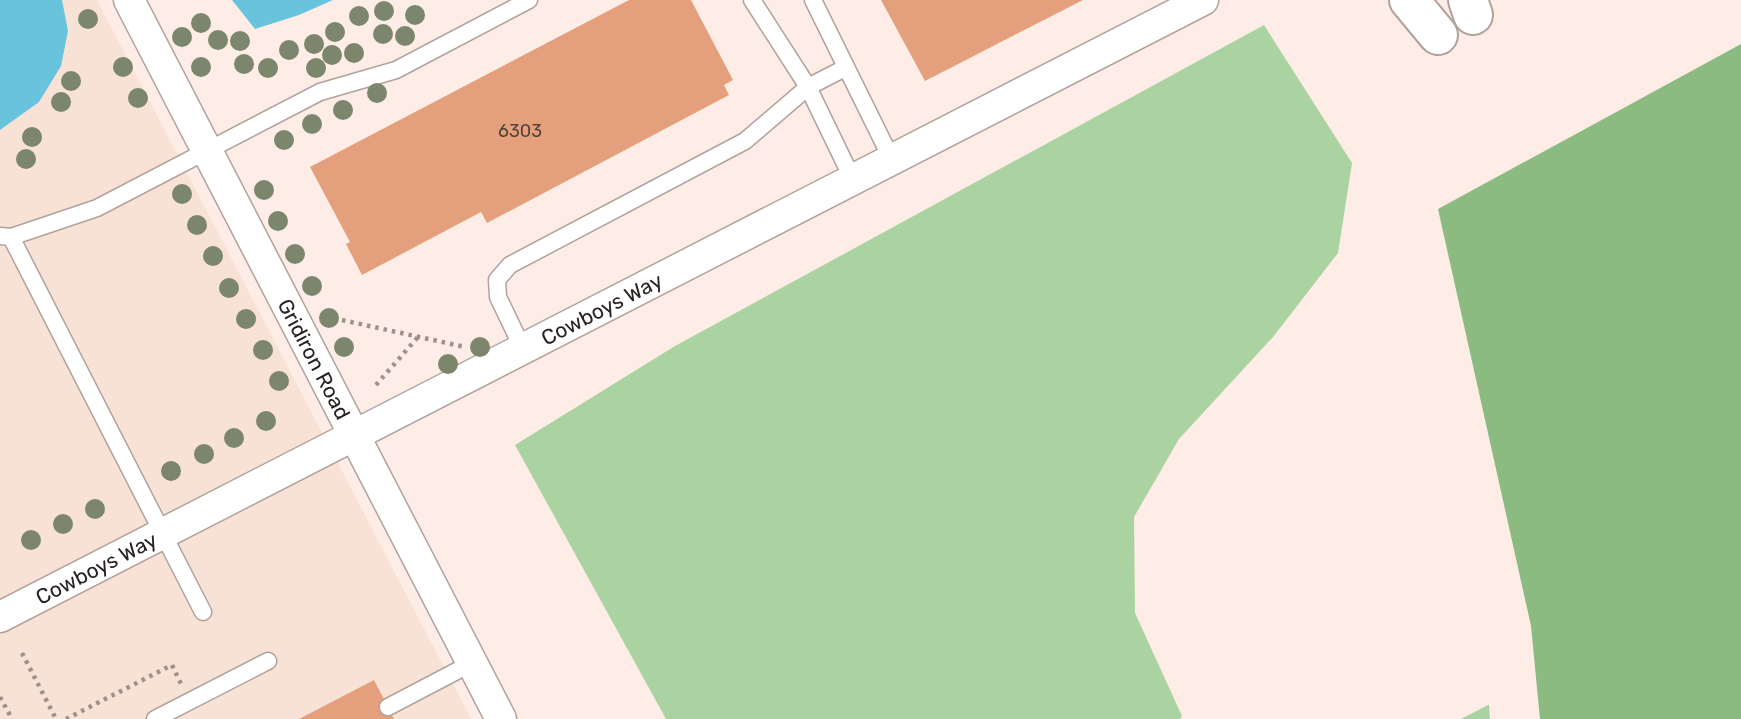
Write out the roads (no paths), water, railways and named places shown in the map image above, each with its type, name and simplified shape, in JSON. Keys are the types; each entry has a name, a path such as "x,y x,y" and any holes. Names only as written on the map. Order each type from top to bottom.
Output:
{"street":[{"name":"Gridiron Road","path":"129,0 501,719"},
{"path":"1409,0 1438,35"},
{"name":"Cowboys Way","path":"0,617 891,160 1211,1"}],"lane":[{"path":"203,612 6,236 97,208 320,92 396,70 529,0"},
{"path":"752,0 808,87 853,180"},
{"path":"813,0 891,160"},
{"path":"523,349 498,297 497,280 510,264 746,141 808,87 845,68"},
{"path":"155,719 268,661"},
{"path":"388,707 472,663"}],"water":[{"path":"0,0 62,0 68,31 61,66 39,102 0,130"},
{"path":"232,0 333,0 299,15 255,29"}]}
